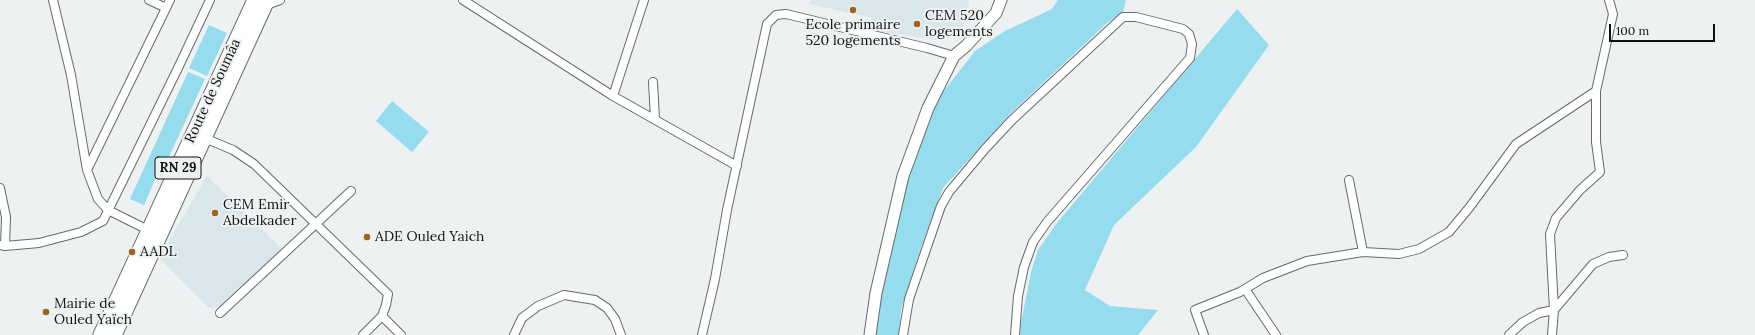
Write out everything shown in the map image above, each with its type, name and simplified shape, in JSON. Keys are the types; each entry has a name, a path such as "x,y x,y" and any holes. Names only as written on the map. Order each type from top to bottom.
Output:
{"highway":[{"name":"Route de Soumâa","path":"114,335 199,136 260,3"},
{"name":"Route de Soumâa","path":"101,335 150,231 199,136"}],"street":[{"path":"53,0 71,75 88,170 98,199 108,210 150,231"},
{"path":"88,170 168,4 149,0"},
{"path":"0,188 6,217 3,245 39,243 82,232 103,221 180,66 210,0"},
{"path":"260,3 280,0"},
{"path":"463,0 613,96 737,166"},
{"path":"613,96 644,0"},
{"path":"870,335 876,293 903,176 928,108 954,56 966,46 996,13 1001,0"},
{"path":"1552,335 1554,310 1550,234 1556,218 1580,190 1600,172 1596,142 1596,92 1613,14 1609,0"},
{"path":"702,335 715,279 767,24 776,15 786,14 927,48 954,56"},
{"path":"902,335 909,299 941,206 949,192 985,149 1012,120 1123,17 1136,17 1183,29 1189,34 1192,44 1190,58 1047,222 1033,242 1024,267 1018,296 1015,335"},
{"path":"653,82 655,119"},
{"path":"1204,335 1195,310 1245,289 1263,278 1307,261 1363,252 1399,254 1419,249 1449,232 1469,208 1516,144 1596,92"},
{"path":"199,136 245,157 317,224 388,294 382,316 363,335"},
{"path":"1349,180 1363,252"},
{"path":"220,313 351,191"},
{"path":"1509,335 1523,322 1539,313 1554,310 1594,264 1609,257 1623,255"},
{"path":"1245,289 1276,335"},
{"path":"514,335 522,318 538,306 564,295 595,300 607,308 615,319 621,335"},
{"path":"382,316 402,335"}],"shaded area":[{"name":"CEM 520 logements","path":"811,0 968,0 969,6 967,17 960,34 957,33 956,38 947,35 942,41 870,30 872,18 810,4"},
{"path":"1058,0 1126,0 1123,12 1107,23 1010,114 943,188 920,250 901,309 899,335 876,335 883,272 911,164 927,123 943,92 975,51 1005,31 1052,9"},
{"path":"1237,9 1269,45 1196,147 1114,225 1085,290 1110,306 1158,310 1138,335 1020,335 1031,272 1038,250 1056,224"},
{"path":"209,25 227,33 207,76 189,68"},
{"path":"188,72 205,79 160,176 157,175 144,205 130,199"},
{"path":"392,101 429,132 412,152 376,121"},
{"name":"CEM Emir Abdelkader","path":"207,176 283,250 223,308 208,307 159,258"}],"place":[{"name":"Ecole primaire 520 logements","path":"853,10"},
{"name":"CEM 520 logements","path":"917,24"},
{"name":"CEM Emir Abdelkader","path":"215,213"},
{"name":"ADE Ouled Yaich","path":"367,237"},
{"name":"AADL","path":"132,252"},
{"name":"Mairie de Ouled Yaïch","path":"46,312"}]}
